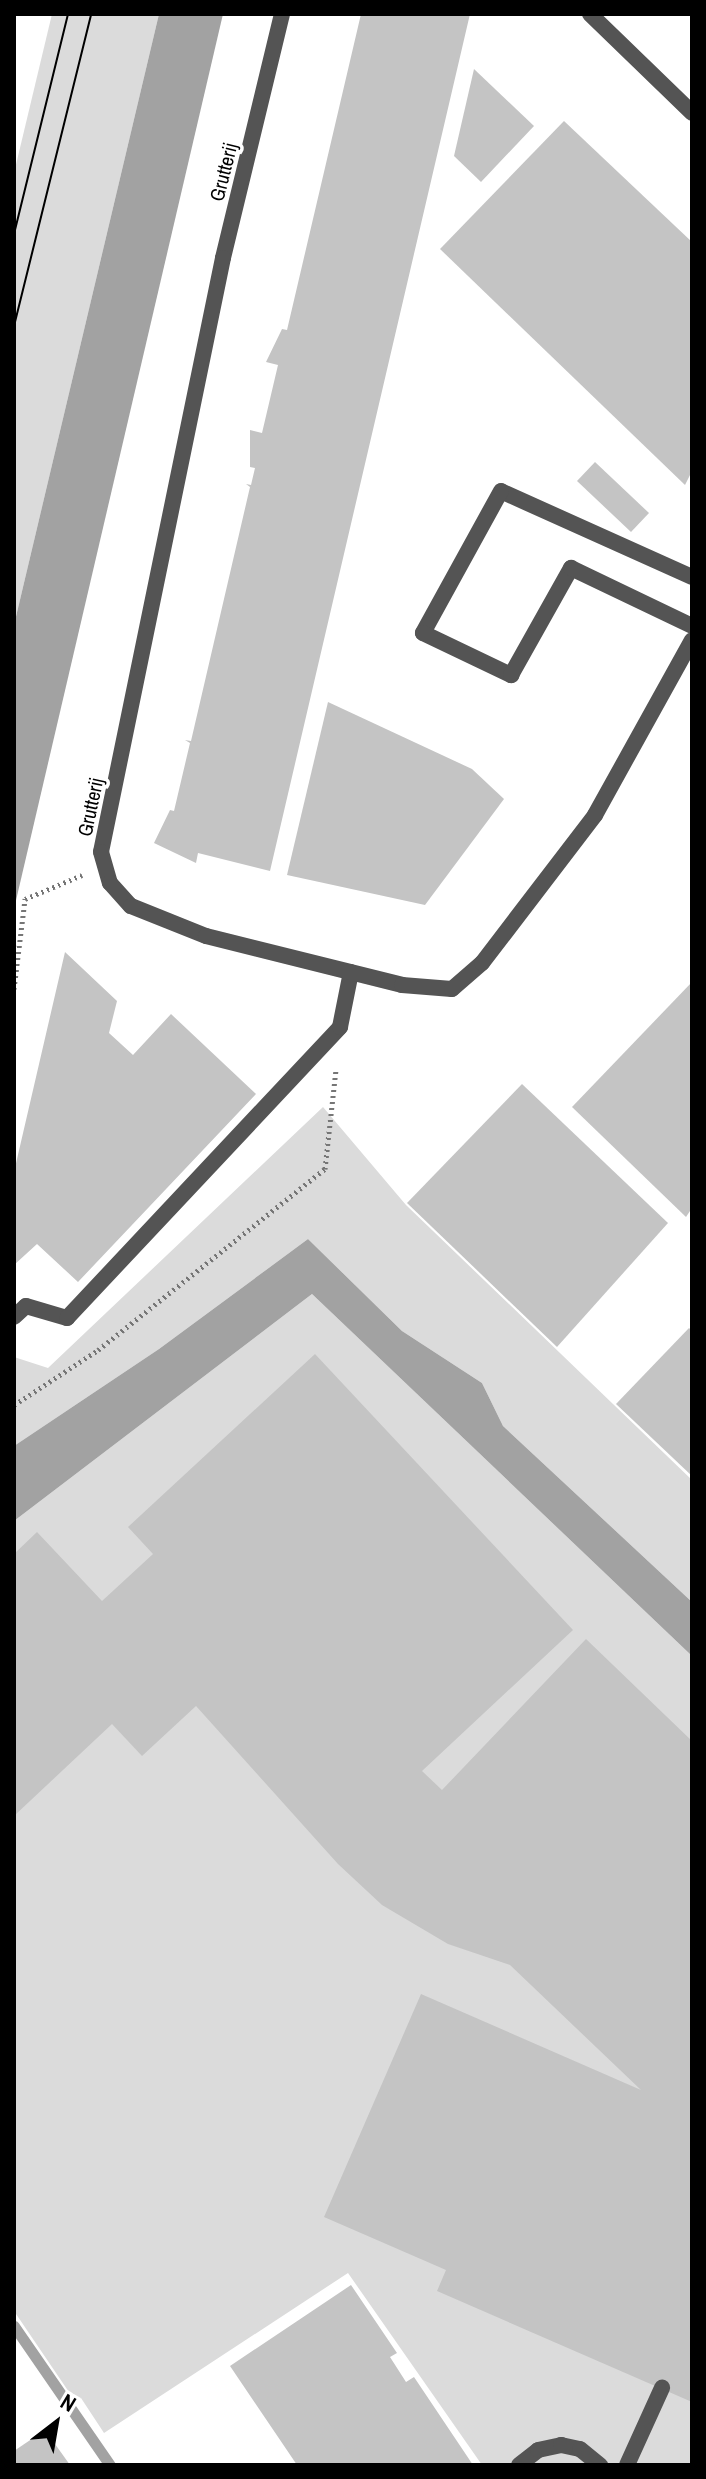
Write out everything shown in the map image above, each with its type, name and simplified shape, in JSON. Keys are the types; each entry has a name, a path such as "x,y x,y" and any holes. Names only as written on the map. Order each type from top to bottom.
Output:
{"street":[{"name":"Grutterij","path":"282,14 223,258 101,852 110,883 131,906 206,936 402,985 452,989 482,963 595,815 692,640"},
{"path":"590,14 692,113"},
{"path":"692,577 501,491 423,633 511,675 571,568 692,626"},
{"path":"14,1317 26,1306 67,1318 340,1027 351,972"},
{"path":"627,2465 662,2388"},
{"path":"519,2465 538,2450 561,2445 580,2449 600,2465"}],"path":[{"path":"14,989 25,899 105,865"},
{"path":"14,1405 98,1350 325,1169 340,1027"}],"shaded area":[{"path":"52,14 159,14 14,625 14,173"},
{"path":"159,14 223,14 14,909 14,625"},
{"path":"323,1107 406,1205 692,1480 692,1602 503,1426 482,1383 402,1331 308,1239 159,1349 14,1446 14,1357 48,1368"},
{"path":"308,1239 402,1331 482,1383 503,1426 692,1602 692,1656 312,1294 14,1521 14,1446 159,1349"},
{"path":"312,1294 692,1656 692,2465 482,2465 348,2273 104,2433 81,2398 75,2401 14,2311 14,1521"}],"building":[{"path":"361,14 470,14 270,871 198,853 196,863 154,843 170,810 174,811 190,743 185,740 191,741 250,487 246,484 251,485 255,468 250,467 250,430 262,433 278,365 266,362 282,329 287,330"},
{"path":"474,69 534,126 481,182 454,156"},
{"path":"564,121 692,242 692,471 685,485 440,249"},
{"path":"595,462 649,513 631,532 577,481"},
{"path":"328,702 472,769 504,799 425,905 287,875"},
{"path":"65,952 117,1001 109,1033 133,1055 171,1014 256,1094 78,1282 37,1244 14,1265 14,1172"},
{"path":"692,982 692,1208 686,1217 572,1107"},
{"path":"522,1084 668,1223 557,1347 407,1203"},
{"path":"689,1328 692,1331 692,1476 616,1404"},
{"path":"315,1354 573,1630 422,1771 442,1790 586,1639 692,1741 692,2402 437,2291 446,2270 324,2217 421,1994 641,2090 510,1965 448,1944 382,1905 338,1864 196,1706 142,1756 112,1724 14,1816 14,1554 37,1532 102,1601 153,1554 128,1527"},
{"path":"351,2285 397,2353 390,2357 406,2382 414,2377 473,2465 297,2465 230,2366"},
{"path":"45,2430 70,2465 14,2465 14,2451"}],"waterway":[{"path":"14,2326 110,2465"}],"tram line":[{"path":"14,234 68,14"},
{"path":"14,326 91,14"}]}
